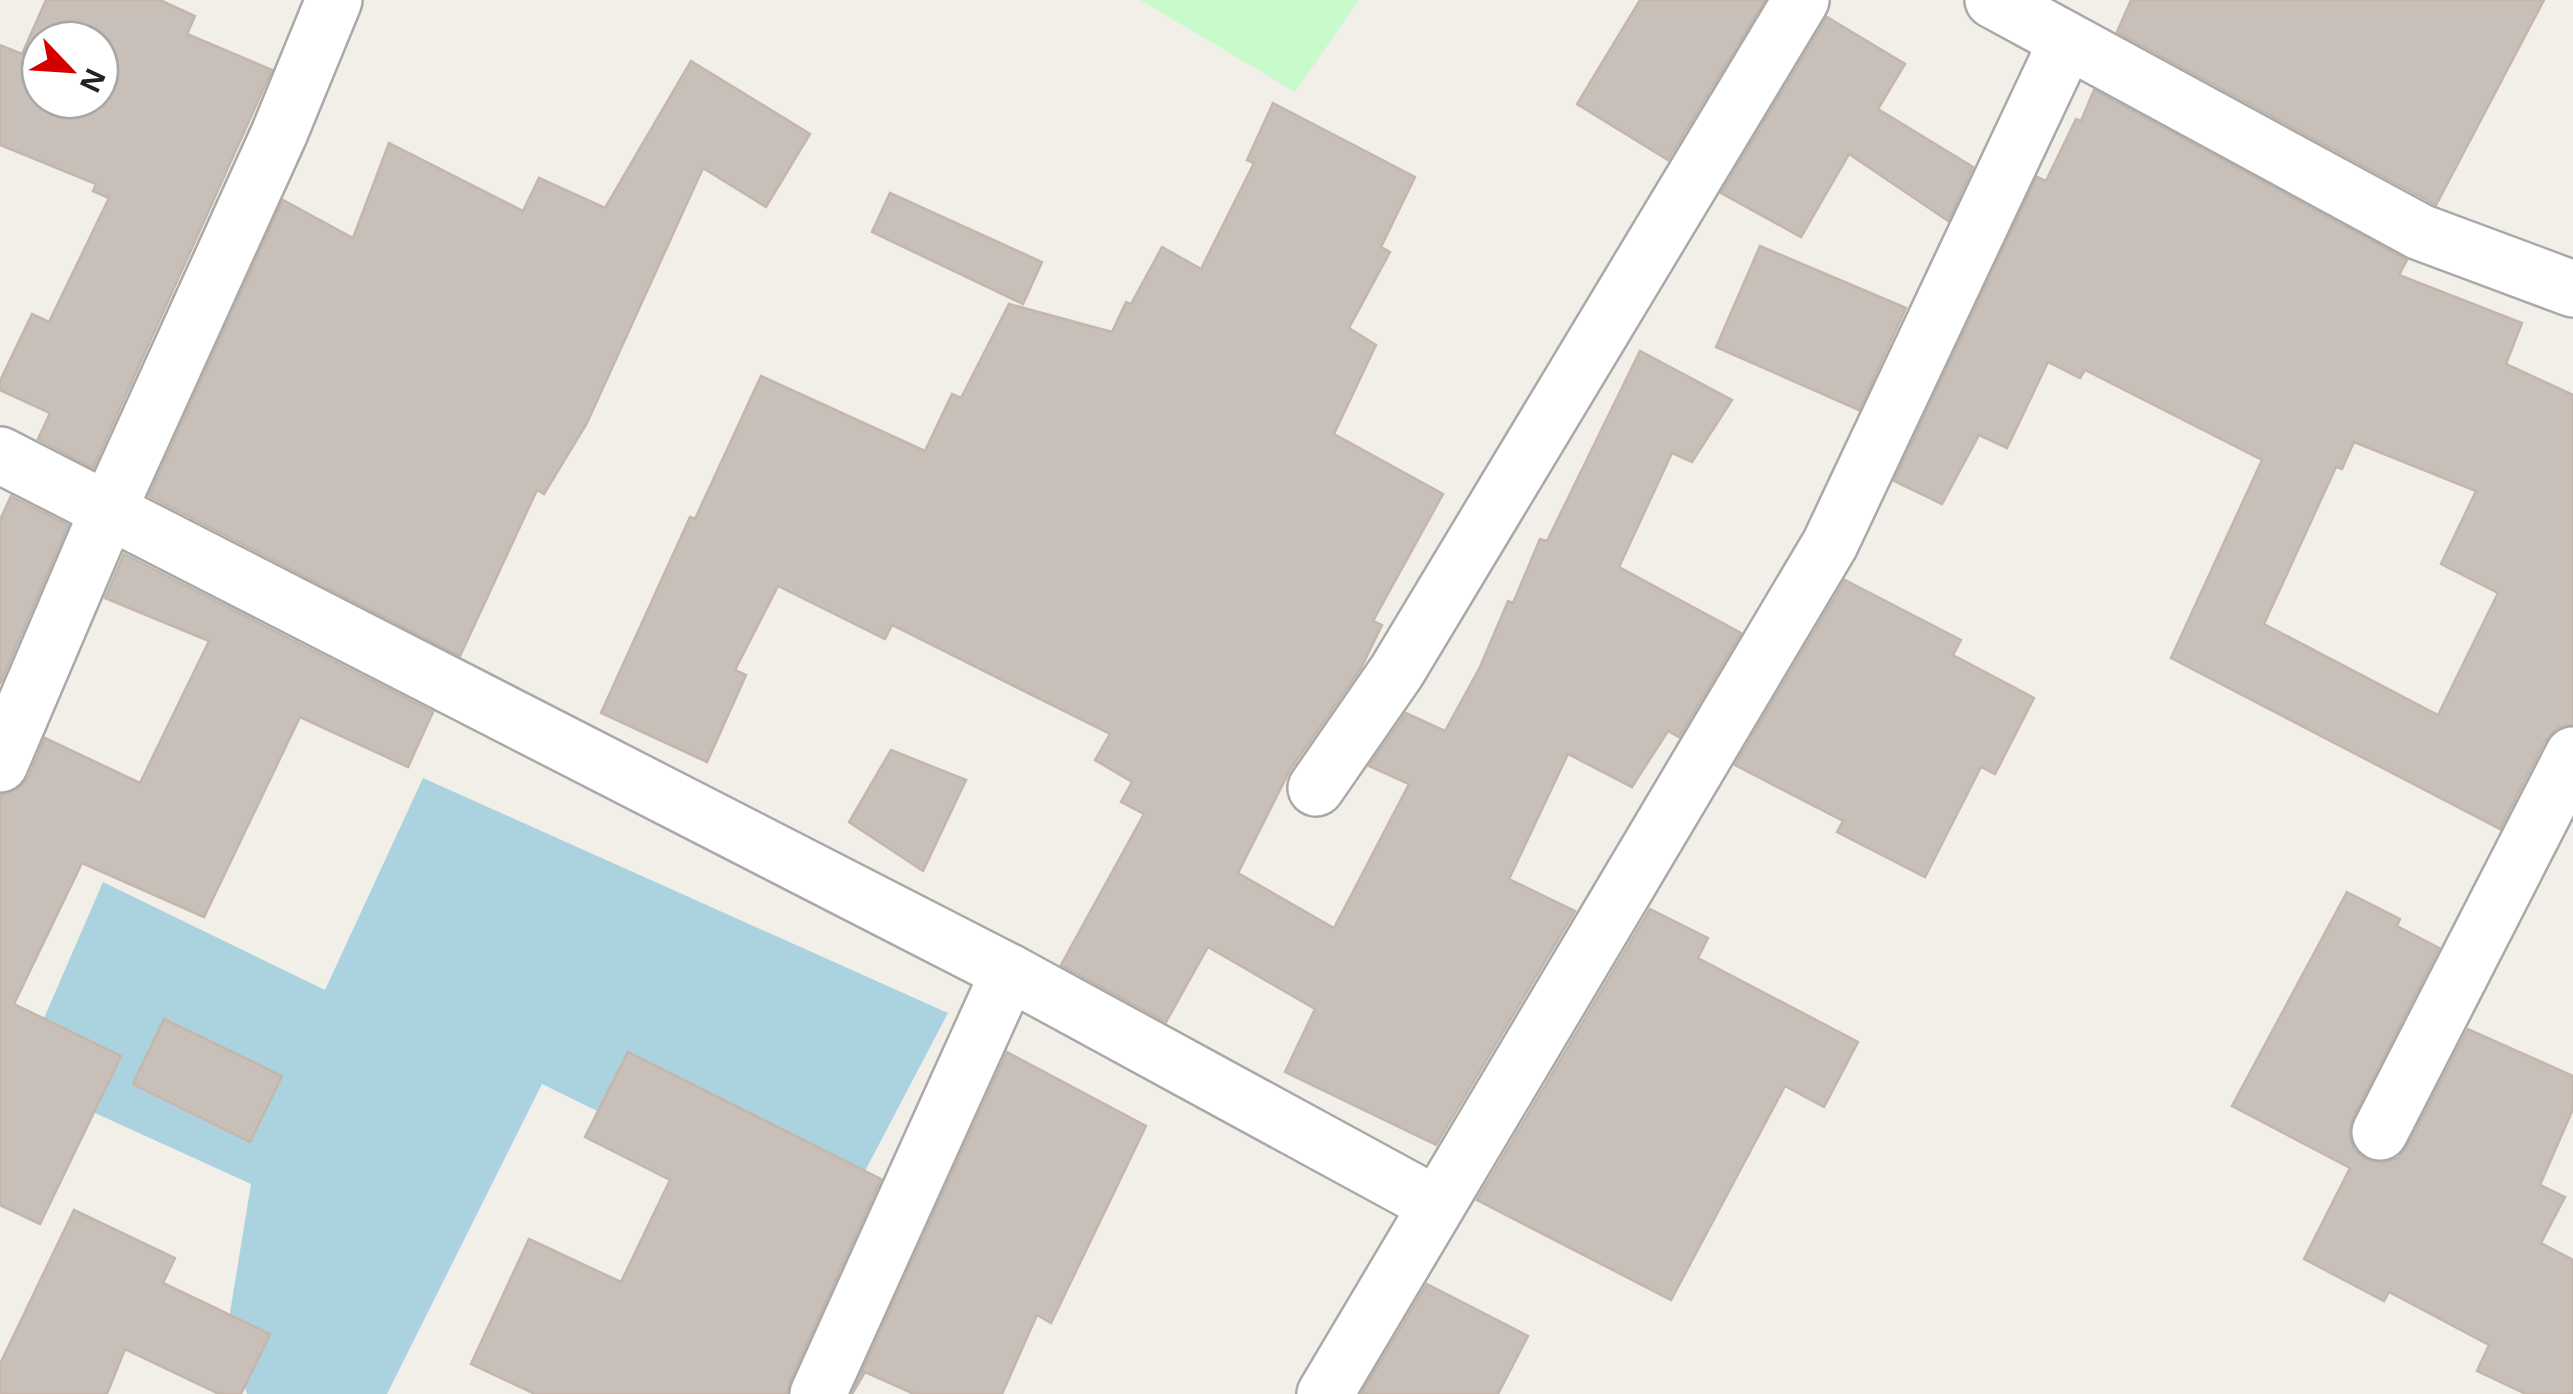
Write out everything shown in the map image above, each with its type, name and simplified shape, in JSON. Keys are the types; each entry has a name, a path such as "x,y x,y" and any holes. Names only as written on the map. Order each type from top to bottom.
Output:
{"street":[{"path":"0,764 107,513 280,134 334,0"},
{"path":"1316,788 1397,671 1801,0"},
{"path":"1992,0 2420,232 2573,289"},
{"path":"1324,1394 1830,544 2067,40"},
{"path":"0,455 1008,972 1435,1204"},
{"path":"2380,1132 2573,756"},
{"path":"825,1392 1008,972"}],"green space":[{"path":"1140,0 1359,0 1295,92"}],"water":[{"path":"423,778 948,1013 835,1228 542,1084 387,1394 247,1394 227,1331 251,1184 18,1078 103,882 325,990"}],"building":[{"path":"46,0 160,0 195,16 187,34 272,70 93,468 38,439 50,413 0,390 0,381 32,314 49,322 109,198 93,191 96,184 0,145 0,45 20,53 20,120 120,120 120,20 37,20"},
{"path":"1640,0 1765,0 1668,160 1577,104"},
{"path":"2131,0 2544,0 2436,205 2117,32"},
{"path":"1827,17 1905,64 1878,109 1973,167 1948,221 1849,154 1801,237 1721,193"},
{"path":"691,61 810,134 766,207 703,168 587,423 544,494 537,490 460,656 149,496 283,200 353,238 389,143 523,211 539,178 605,208"},
{"path":"2094,90 2407,260 2399,275 2522,323 2506,364 2573,395 2573,724 2557,728 2545,741 2500,829 2171,658 2262,460 2085,370 2080,378 2048,362 2007,448 1979,435 1942,504 1894,481 2037,177 2046,181 2076,119 2081,121","holes":["2354,442 2476,491 2441,564 2498,593 2438,715 2264,624 2336,467 2342,469"]},
{"path":"1273,103 1415,177 1381,247 1390,252 1349,328 1376,345 1334,434 1443,494 1373,621 1382,625 1361,668 1290,770 1238,873 1334,928 1409,784 1369,766 1406,713 1445,731 1480,667 1508,601 1513,603 1540,539 1547,541 1640,351 1732,400 1692,462 1672,453 1619,567 1741,633 1679,737 1668,731 1632,787 1568,754 1509,879 1575,911 1436,1145 1285,1072 1315,1009 1208,947 1166,1022 1061,965 1144,814 1121,802 1132,782 1095,760 1110,734 892,625 885,639 778,586 735,670 746,675 707,762 601,713 690,517 695,519 761,376 925,451 952,394 961,398 1009,304 1112,332 1126,302 1131,304 1162,247 1201,269 1254,163 1247,160"},
{"path":"890,193 1042,262 1023,304 872,232"},
{"path":"1760,246 1906,308 1859,410 1716,347"},
{"path":"11,496 68,525 0,684 0,520"},
{"path":"124,554 433,712 408,767 300,717 204,917 82,863 14,1004 121,1056 40,1224 0,1205 0,795 19,788 29,776 45,738 140,783 209,641 105,598"},
{"path":"1845,580 1961,640 1953,655 2034,698 1995,774 1981,767 1925,877 1837,832 1843,821 1735,765"},
{"path":"891,750 966,780 923,871 849,822"},
{"path":"2347,892 2400,919 2397,926 2439,948 2352,1119 2349,1135 2354,1150 2365,1159 2383,1163 2398,1158 2407,1147 2468,1029 2573,1076 2573,1109 2540,1185 2565,1197 2541,1243 2573,1260 2573,1394 2526,1394 2477,1371 2489,1345 2389,1292 2384,1301 2304,1259 2350,1168 2232,1106"},
{"path":"1650,909 1708,938 1698,958 1858,1042 1824,1107 1785,1086 1671,1300 1477,1200"},
{"path":"164,1019 282,1076 250,1142 133,1084"},
{"path":"628,1052 881,1179 787,1394 535,1394 471,1364 529,1239 621,1282 670,1180 585,1137"},
{"path":"1007,1052 1146,1126 1051,1323 1037,1315 1002,1394 914,1394 865,1372 852,1394"},
{"path":"74,1210 175,1258 163,1283 270,1334 241,1394 219,1394 125,1349 107,1394 0,1394 0,1364"},
{"path":"1427,1284 1528,1336 1498,1394 1361,1394"}]}
